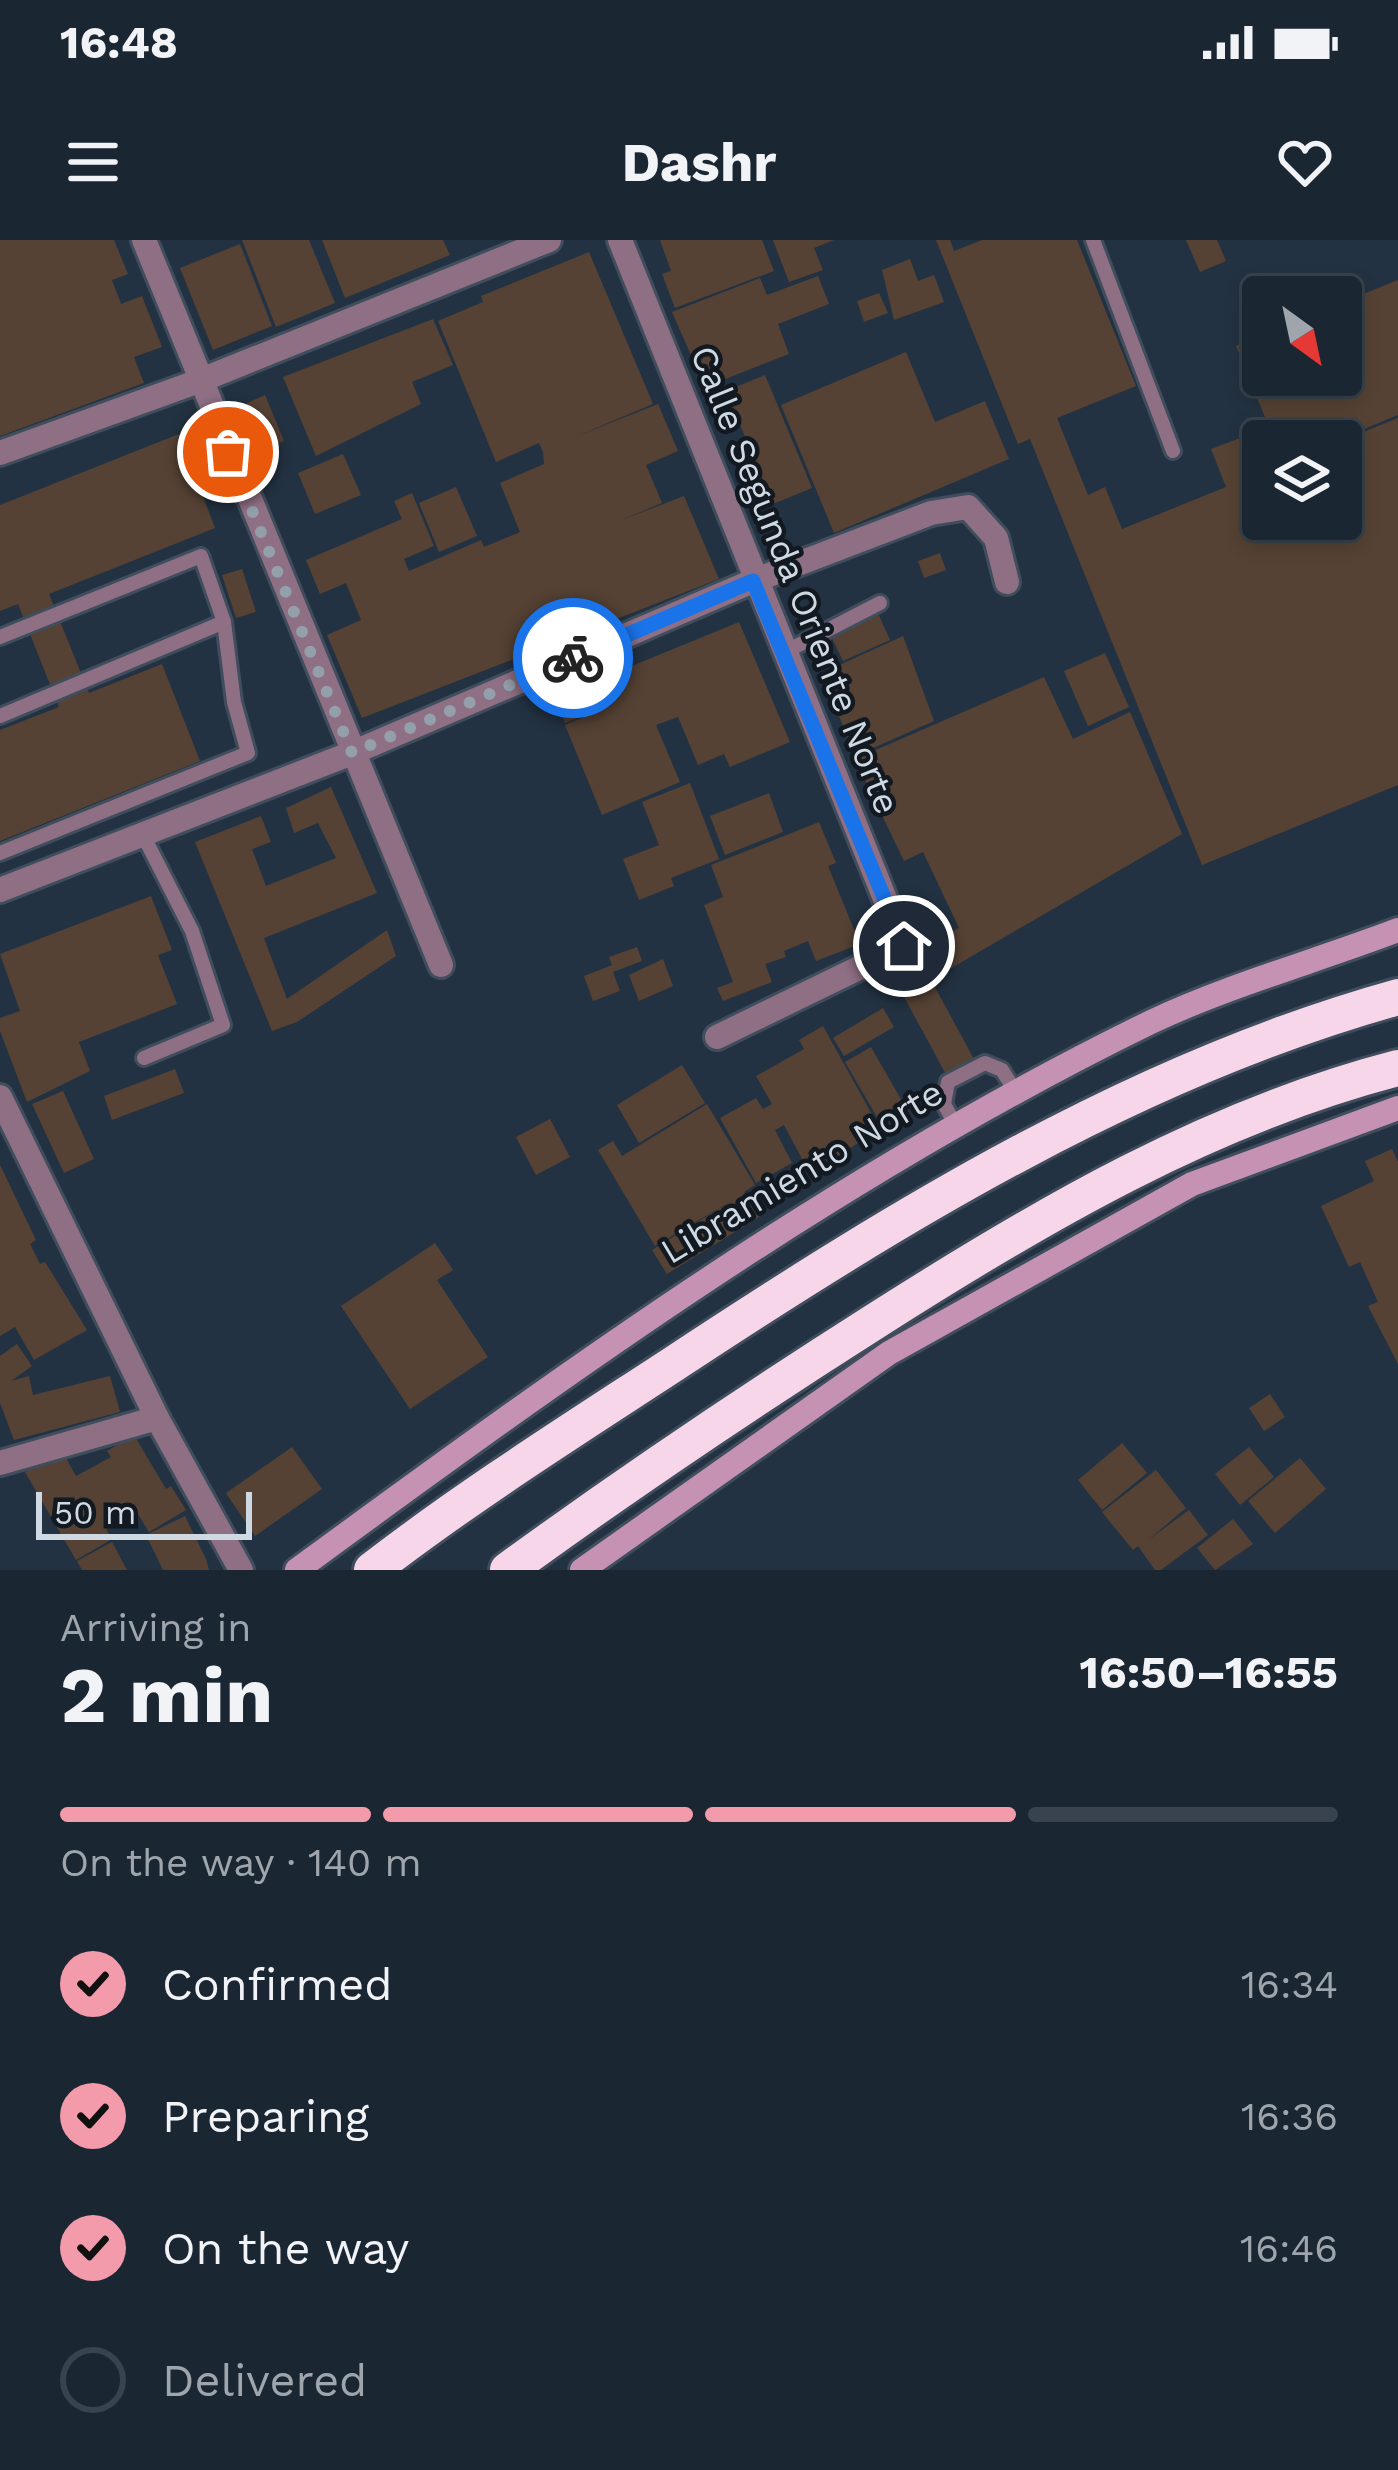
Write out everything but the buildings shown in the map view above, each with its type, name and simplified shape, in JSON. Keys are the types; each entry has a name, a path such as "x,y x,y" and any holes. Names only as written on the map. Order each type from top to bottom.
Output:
{"highway":[{"path":"372,1570 824,1265 1131,1093 1337,1014 1398,997"},
{"path":"508,1570 682,1443 1014,1233 1220,1127 1398,1068"}],"street":[{"path":"144,240 441,965"},
{"path":"0,453 199,381 549,240"},
{"name":"Calle Segunda Oriente Norte","path":"620,240 753,581 904,946 717,1037"},
{"path":"0,890 352,753 753,581 931,513 968,507 996,538 1007,582"},
{"name":"Libramiento Norte","path":"297,1570 597,1350 871,1172 1155,1021 1398,930"},
{"path":"0,1097 158,1418 241,1570"},
{"path":"598,1565 889,1353 1192,1184 1398,1108"},
{"path":"0,1463 158,1418"}],"lane":[{"path":"1093,240 1173,451"},
{"path":"0,637 201,556 224,622 234,702 248,754 0,853"},
{"path":"785,652 880,604"},
{"path":"0,716 224,622"},
{"path":"142,835 192,931 224,1025 145,1058"},
{"path":"956,1126 944,1104 949,1082 985,1063 1002,1070 1017,1094"}],"way so far":[{"path":"228,452 352,753 573,658"}],"route":[{"path":"573,658 753,581 904,946"}]}
